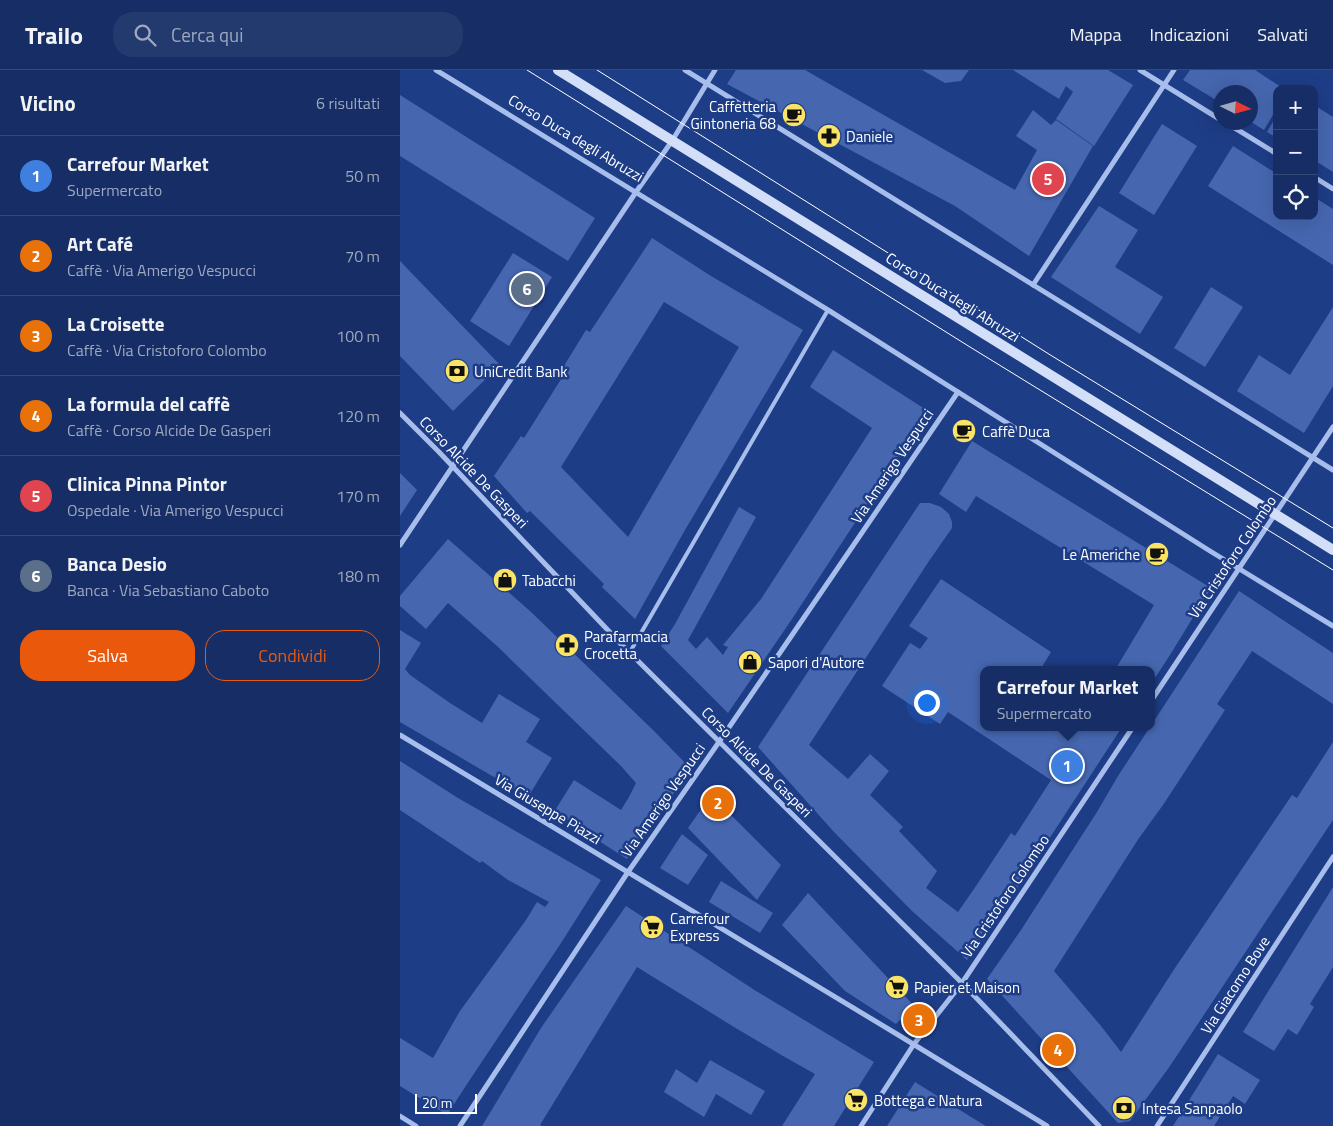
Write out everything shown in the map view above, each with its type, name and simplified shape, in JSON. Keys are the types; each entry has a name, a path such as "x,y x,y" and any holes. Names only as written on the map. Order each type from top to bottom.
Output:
{"main road":[{"name":"Corso Duca degli Abruzzi","path":"558,70 1333,550"}],"street":[{"name":"Corso Duca degli Abruzzi","path":"436,70 828,310 1239,569 1333,626"},
{"path":"685,70 1333,470"},
{"path":"400,545 672,141 715,70"},
{"path":"1140,70 1213,116"},
{"path":"1033,285 1174,70"},
{"path":"1238,130 1273,152"},
{"path":"1318,180 1333,189"},
{"name":"Via Amerigo Vespucci","path":"460,1126 628,872 958,392"},
{"name":"Corso Alcide De Gasperi","path":"400,414 630,652 962,983 1099,1126"},
{"name":"Via Cristoforo Colombo","path":"1155,695 1333,427"},
{"name":"Via Cristoforo Colombo","path":"861,1126 914,1044 962,983 1130,731"},
{"name":"Via Giuseppe Piazzi","path":"400,735 914,1044"},
{"name":"Via Giacomo Bove","path":"1157,1126 1333,857"},
{"path":"914,1044 1047,1126"},
{"path":"400,1116 416,1126"}],"lane":[{"path":"630,652 828,310"}],"building":[{"path":"736,70 805,70 1015,190 1037,150 1016,136 1033,110 1051,125 1056,120 1093,146 1029,256 955,206 727,84"},
{"path":"922,70 969,70 961,81 945,83"},
{"path":"1013,70 1108,70 1133,85 1094,146 1056,119 1073,92 1066,86 1059,99"},
{"path":"1190,70 1255,70 1278,85 1273,85 1273,115 1264,130 1258,126 1258,85 1213,85 1213,98 1183,80"},
{"path":"400,95 595,218 568,261 400,156"},
{"path":"1318,108 1333,117 1333,172 1318,163"},
{"path":"1273,122 1273,136 1267,132"},
{"path":"1162,124 1197,146 1154,215 1119,193"},
{"path":"1233,146 1273,171 1273,220 1318,220 1318,200 1333,209 1333,265 1208,186"},
{"path":"1099,206 1138,230 1115,267 1163,297 1140,334 1051,277"},
{"path":"652,238 711,276 803,330 685,530 635,619 602,587 604,584 530,511 527,513 494,476 521,436 524,438 563,376 559,374 586,330 590,332","holes":["664,302 739,347 628,537 561,467"]},
{"path":"513,253 552,277 509,346 470,321"},
{"path":"400,261 500,365 453,411 400,356"},
{"path":"1211,287 1243,307 1205,367 1174,348"},
{"path":"1333,307 1333,386 1304,433 1237,391 1259,355 1290,375"},
{"path":"833,350 928,411 728,713 661,646 739,507 756,517 688,640 696,649 707,637 723,655 728,647 723,645 761,599 872,428 810,387"},
{"path":"972,441 1211,588 1155,678 1155,666 1117,666 1154,605 976,496 966,512 939,494"},
{"path":"400,473 417,490 400,516"},
{"path":"920,503 930,503 941,507 949,514 952,528 809,745 848,779 870,754 889,771 870,795 903,827 899,831 937,871 926,888 958,912 1011,833 1015,836 1051,780 948,712 940,724 882,686 910,643 920,649 928,638 909,626 941,579 1051,652 1042,666 980,666 980,731 1119,731 1006,905 967,960 912,911 834,832 758,747"},
{"path":"448,539 530,611 691,769 627,859 554,812 574,780 621,810 636,783 621,766 497,646 448,603 426,629 400,606 400,596"},
{"path":"1239,591 1333,653 1333,704 1252,651 1217,704 1225,710 1163,805 1139,838 1054,971 1121,1052 1173,971 1292,795 1297,798 1333,742 1333,820 1170,1066 1130,1121 1118,1123 987,979 1021,930 1147,731 1155,731 1155,719"},
{"path":"400,630 421,643 405,669 410,675 450,703 482,723 499,694 540,719 526,742 552,758 528,797 400,722"},
{"path":"400,761 458,798 601,880 447,1115 400,1086 400,1038 433,1058 460,1011 537,902 545,907 549,902 508,880 482,861 480,863 400,810"},
{"path":"711,795 781,865 757,900 688,828"},
{"path":"682,834 708,855 688,885 660,868"},
{"path":"721,881 773,913 760,933 709,902"},
{"path":"1333,887 1333,967 1310,1004 1314,1007 1297,1035 1288,1029 1274,1051 1243,1032"},
{"path":"808,893 918,1010 920,1015 919,1021 915,1024 903,1023 900,1020 896,1024 845,991 782,925"},
{"path":"626,906 756,991 874,1062 834,1126 782,1126 815,1074 637,967 540,1125 542,1126 482,1126 541,1028"},
{"path":"1218,1054 1260,1080 1245,1104 1233,1096 1214,1126 1173,1126"},
{"path":"710,1060 765,1091 751,1115 716,1094 704,1117 664,1092 676,1069 697,1083"},
{"path":"915,1082 971,1117 986,1126 887,1126"}],"tram line":[{"path":"527,70 970,347 1333,570"},
{"path":"597,70 1052,356 1333,528"}],"place":[{"name":"Caffetteria Gintoneria 68","path":"794,115"},
{"name":"Daniele","path":"829,136"},
{"name":"Clinica Pinna Pintor","path":"1048,179"},
{"name":"Banca Desio","path":"527,289"},
{"name":"UniCredit Bank","path":"457,371"},
{"name":"Caffè Duca","path":"964,431"},
{"name":"Le Americhe","path":"1157,554"},
{"name":"Tabacchi","path":"505,580"},
{"name":"Parafarmacia Crocetta","path":"567,645"},
{"name":"Sapori d'Autore","path":"750,662"},
{"name":"Carrefour Market","path":"1067,766"},
{"name":"Art Café","path":"718,803"},
{"name":"Carrefour Express","path":"652,927"},
{"name":"Papier et Maison","path":"897,987"},
{"name":"La Croisette","path":"919,1020"},
{"name":"La formula del caffè","path":"1058,1050"},
{"name":"Bottega e Natura","path":"856,1100"},
{"name":"Intesa Sanpaolo","path":"1124,1108"}]}
